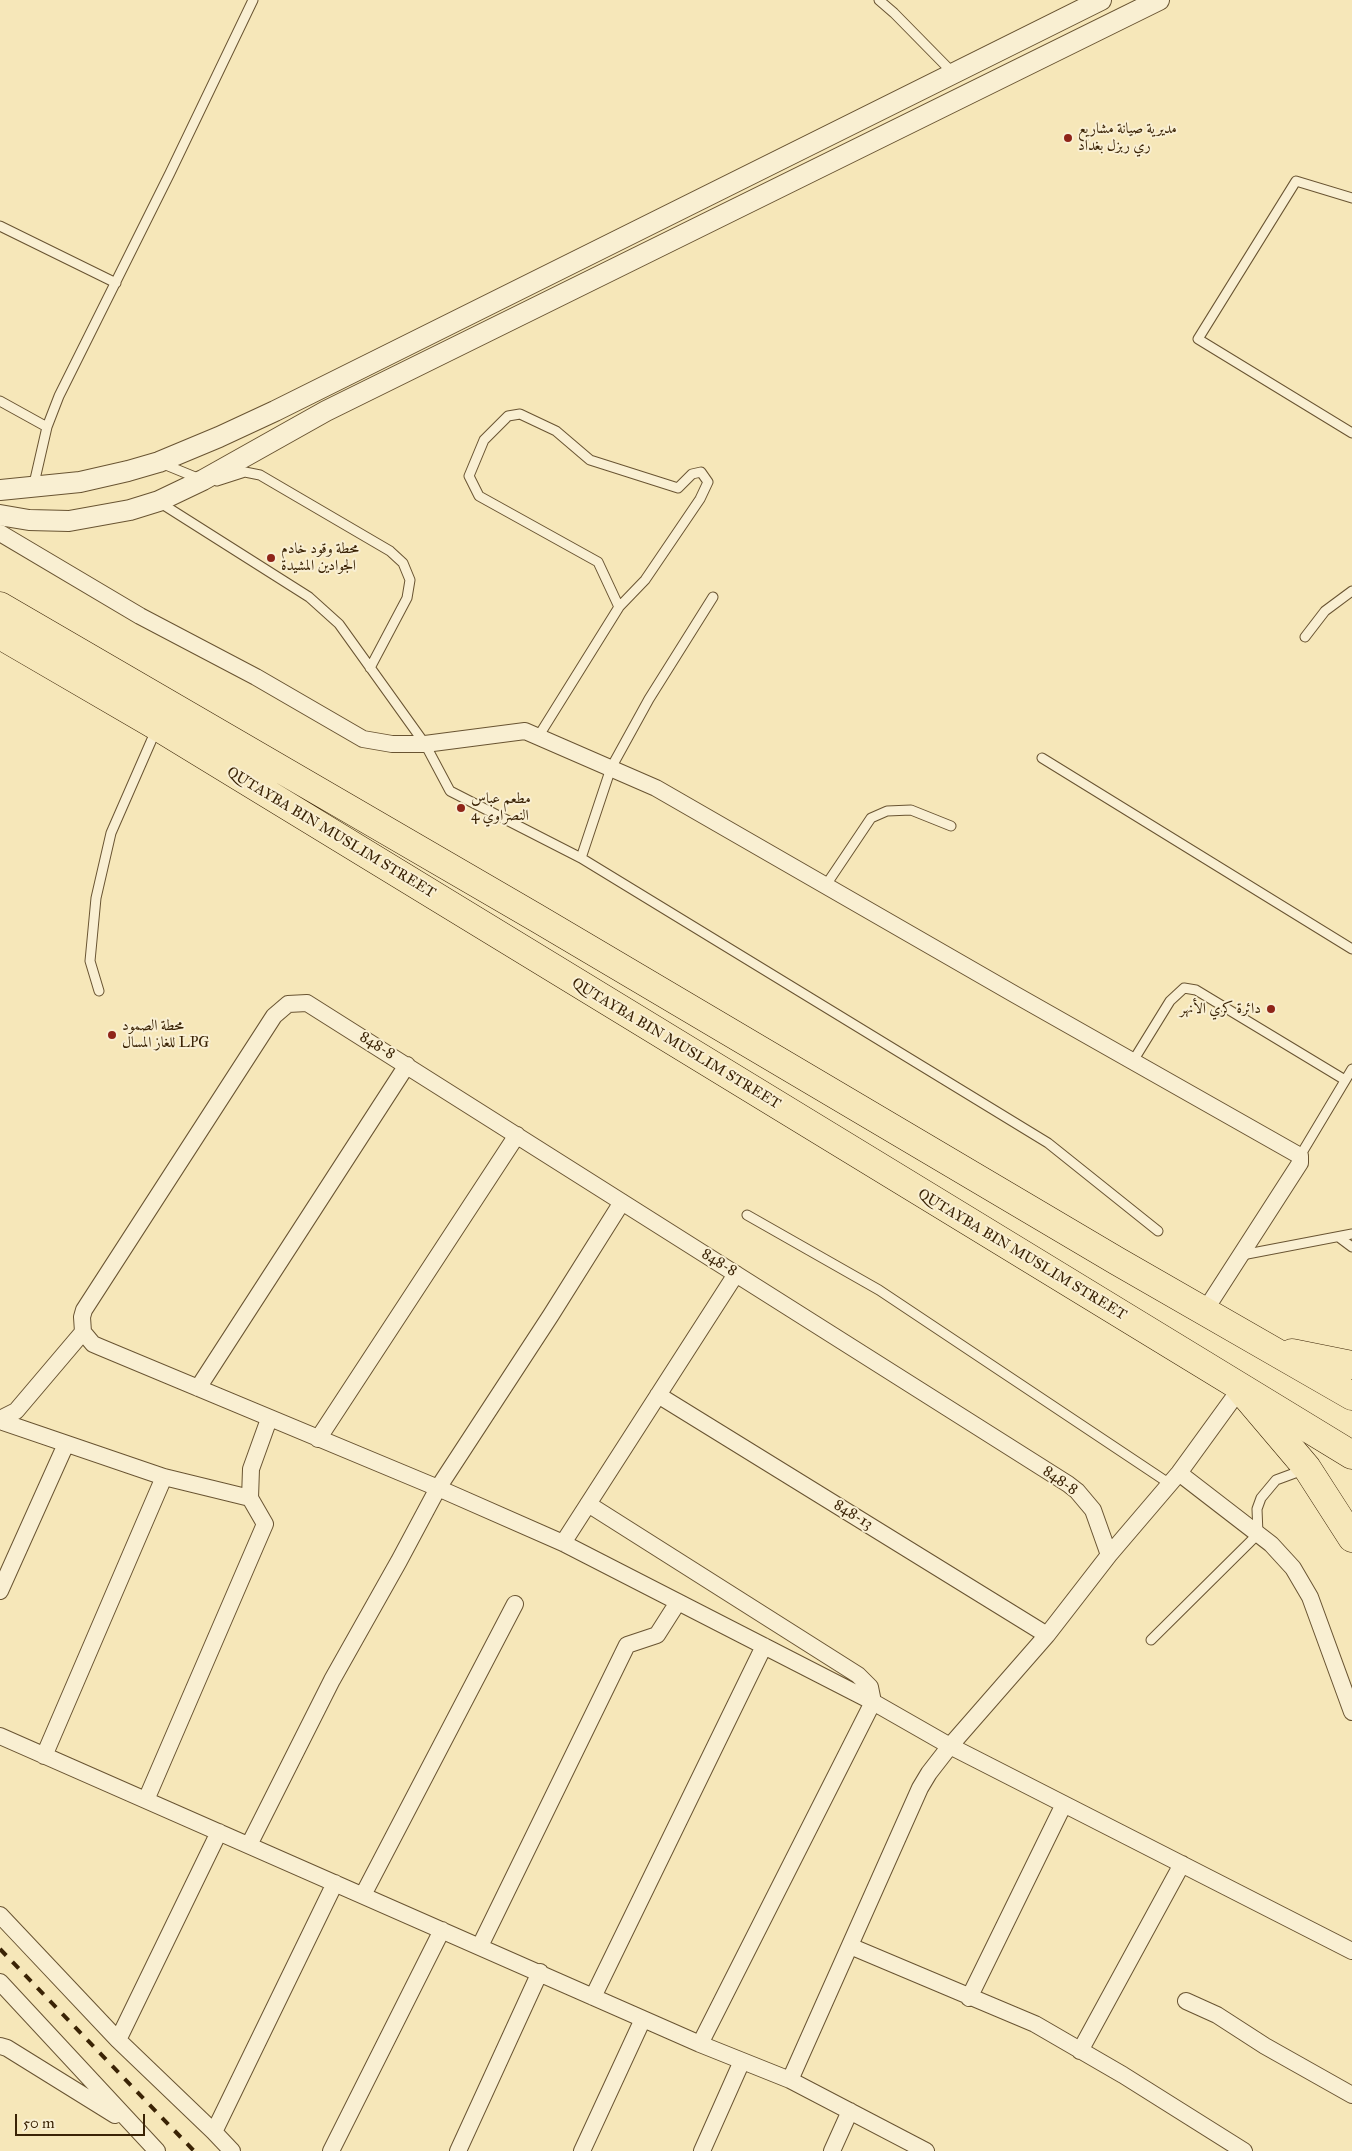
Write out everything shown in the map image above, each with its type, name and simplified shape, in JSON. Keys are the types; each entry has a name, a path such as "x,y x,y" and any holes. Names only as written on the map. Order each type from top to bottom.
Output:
{"highway":[{"name":"QUTAYBA BIN MUSLIM STREET","path":"0,606 535,917 1204,1312 1352,1396"},
{"name":"QUTAYBA BIN MUSLIM STREET","path":"0,635 158,728 1240,1389 1352,1455"},
{"path":"1264,1346 1352,1365"},
{"path":"1240,1389 1308,1468 1352,1538"}],"street":[{"path":"0,490 80,482 159,462 219,437 275,411 1101,0"},
{"path":"0,515 29,520 69,521 130,510 159,501 203,480 326,411 1159,0"},
{"path":"0,533 140,616 256,677 363,739 392,744 425,744 525,731 656,788 1300,1156 1300,1163 1204,1312"},
{"name":"848-8","path":"83,1332 84,1310 274,1016 288,1004 298,1002 315,1007 1077,1491 1093,1510 1109,1555"},
{"path":"198,1388 407,1065"},
{"path":"318,1439 517,1135"},
{"path":"249,1845 332,1680 438,1488 622,1202"},
{"path":"563,1543 736,1274"},
{"path":"0,1420 16,1411 83,1332 93,1344 438,1488 563,1543 873,1702 950,1746 1352,1951"},
{"path":"790,2080 920,1788 929,1773 950,1746 1047,1635 1109,1555 1174,1479 1240,1389"},
{"name":"848-13","path":"658,1395 1047,1635"},
{"path":"146,1800 265,1524 250,1498 252,1469 269,1418"},
{"path":"0,1420 164,1477 250,1498"},
{"path":"0,1592 66,1444"},
{"path":"44,1756 164,1477"},
{"path":"1174,1479 1258,1534 1283,1556 1302,1582 1352,1712"},
{"path":"588,1504 858,1675 870,1687 873,1702 700,2044"},
{"path":"480,1946 627,1646 657,1635 678,1602"},
{"path":"363,1895 515,1604"},
{"path":"593,1997 764,1646"},
{"path":"0,1736 700,2044 790,2080 926,2151"},
{"path":"969,1998 1064,1804"},
{"path":"118,2040 219,1832"},
{"path":"1080,2051 1182,1864"},
{"path":"214,2132 335,1883"},
{"path":"0,1915 118,2040 232,2151"},
{"path":"331,2151 442,1930"},
{"path":"850,1946 969,1998 1035,2024 1244,2151"},
{"path":"458,2151 540,1972"},
{"path":"0,1982 157,2151"},
{"path":"1186,2001 1217,2015 1265,2046 1352,2095"},
{"path":"582,2151 643,2019"},
{"path":"0,2046 7,2048 131,2125"},
{"path":"702,2151 742,2061"},
{"path":"832,2151 850,2111"}],"lane":[{"path":"33,488 47,427 73,366 116,283 253,0"},
{"path":"879,0 894,12 954,74"},
{"path":"1352,198 1296,181 1198,339 1352,433"},
{"path":"0,226 116,283"},
{"path":"0,401 47,427"},
{"path":"538,737 619,608 645,580 700,499 708,482 701,472 692,474 678,488 590,460 556,431 520,414 508,416 484,440 469,476 479,496 598,562 619,608"},
{"path":"159,462 203,480 214,481 244,472 255,473 397,556 408,571 410,589 370,668"},
{"path":"159,501 309,597 338,624 425,744 450,791 581,858 1048,1143 1158,1231"},
{"path":"1305,637 1325,611 1352,591"},
{"path":"581,858 610,768 649,699 714,597"},
{"path":"99,991 90,961 96,898 111,833 158,728"},
{"path":"1042,758 1352,948"},
{"path":"826,885 871,818 879,814 886,811 911,810 951,826"},
{"path":"1132,1061 1170,1001 1184,988 1196,990 1345,1080"},
{"path":"1300,1156 1352,1069"},
{"path":"747,1215 879,1290 1174,1479"},
{"path":"1240,1256 1340,1238 1352,1234"},
{"path":"1340,1238 1352,1247"},
{"path":"1151,1640 1258,1534 1257,1510 1261,1498 1276,1480 1308,1468"}],"railway":[{"path":"0,1949 194,2151"}],"place":[{"name":"مديرية صيانة مشاريع ري ربزل بغداد","path":"1068,138"},
{"name":"محطة وقود خادم الجوادين المشيدة","path":"271,558"},
{"name":"مطعم عباس النصراوي 4","path":"461,808"},
{"name":"دائرة كري الأنهر","path":"1271,1009"},
{"name":"محطة الصمود للغاز المسال LPG","path":"112,1035"}]}
